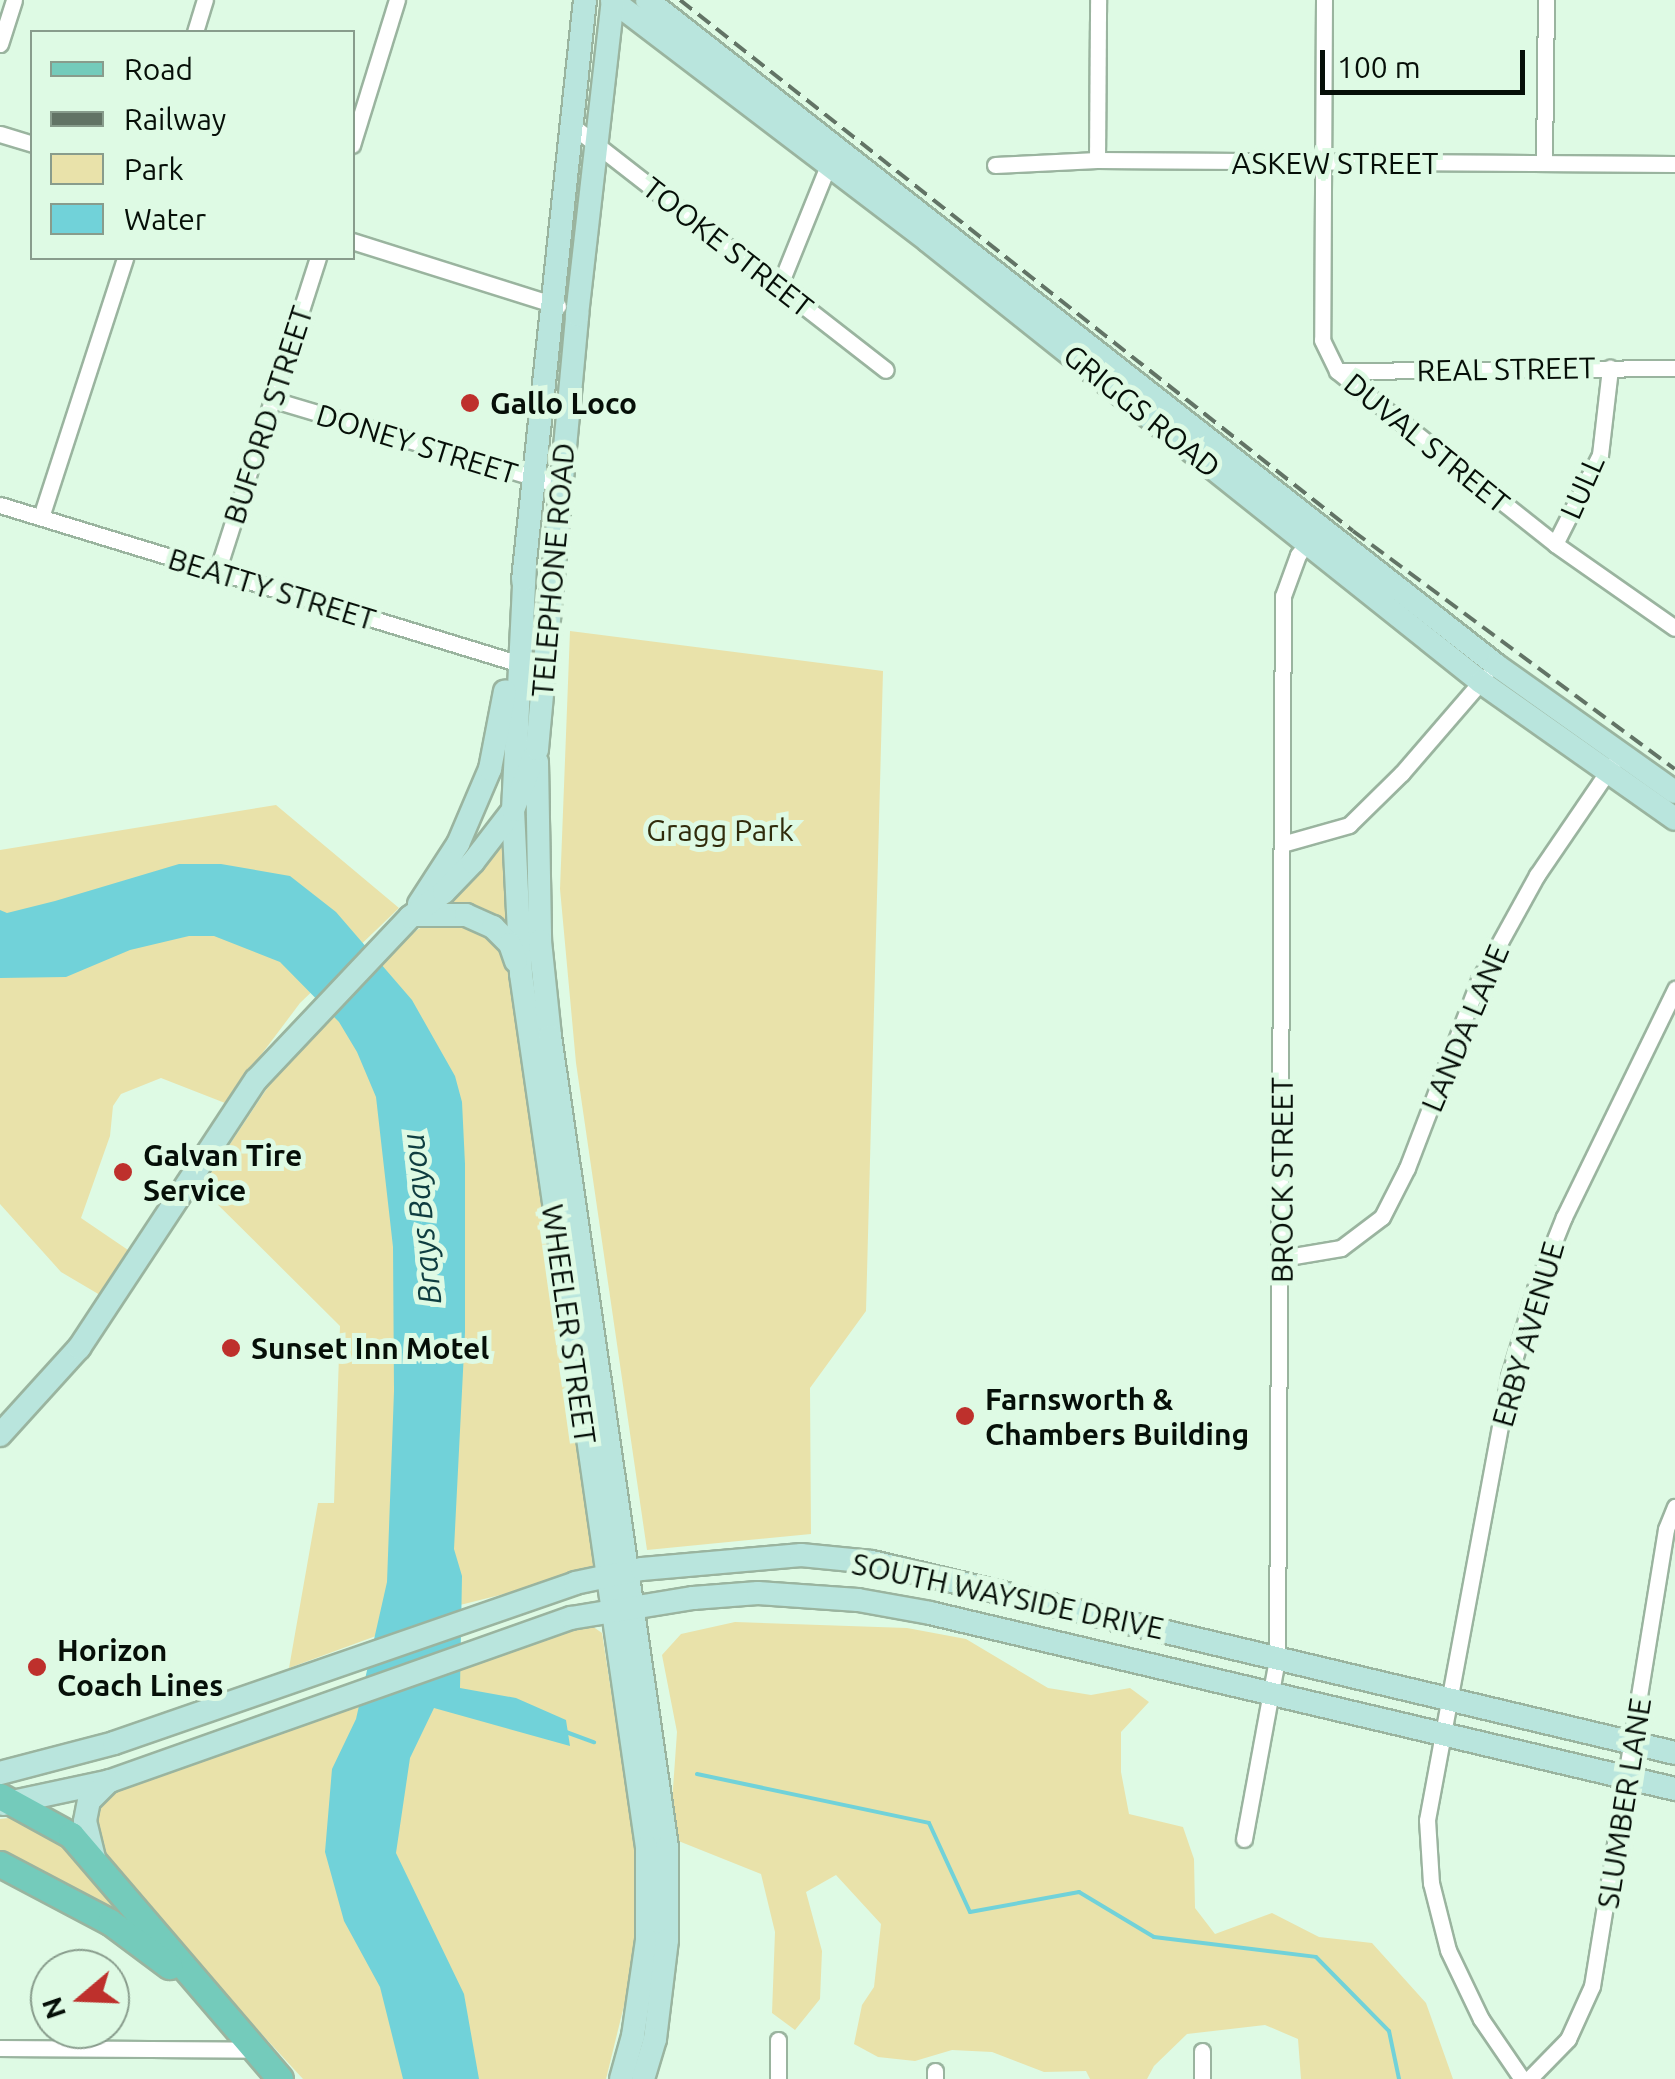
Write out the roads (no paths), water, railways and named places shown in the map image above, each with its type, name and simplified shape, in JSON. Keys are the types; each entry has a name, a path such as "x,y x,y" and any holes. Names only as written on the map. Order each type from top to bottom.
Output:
{"main road":[{"name":"TELEPHONE ROAD","path":"0,1434 79,1348 256,1080 411,916 458,844 490,769 514,662 585,0"},
{"name":"TELEPHONE ROAD","path":"411,916 444,892 512,810 537,749 577,315 612,0"},
{"name":"GRIGGS ROAD","path":"612,0 833,156"},
{"name":"GRIGGS ROAD","path":"647,0 1074,356 1488,673 1614,762 1675,819"},
{"name":"WHEELER STREET","path":"514,662 512,810 521,974 606,1576 622,1608 668,1940 644,2037 643,2079"},
{"name":"WHEELER STREET","path":"537,749 540,942 630,1571 622,1608"},
{"name":"GRIGGS ROAD","path":"1614,762 1675,792"},
{"path":"411,916 466,915 493,926 510,944 521,974"},
{"path":"800,1556 800,1594"},
{"name":"SOUTH WAYSIDE DRIVE","path":"0,1773 114,1743 524,1597 630,1571 800,1556 872,1562 1675,1753"},
{"name":"SOUTH WAYSIDE DRIVE","path":"4,1801 110,1780 526,1632 622,1608 693,1598 800,1594 930,1613 1271,1690 1675,1789"},
{"path":"95,1862 85,1821 89,1801 110,1780"},
{"path":"4,1801 58,1824 280,2079"},
{"path":"0,1864 110,1922 208,1997"},
{"name":"WHEELER STREET","path":"621,2079 644,2037"}],"street":[{"path":"0,44 14,0"},
{"path":"196,30 205,0"},
{"path":"355,136 397,0"},
{"path":"1097,160 1098,0"},
{"name":"DUVAL STREET","path":"1324,0 1322,340 1336,371 1555,544 1675,628"},
{"path":"1544,162 1546,0"},
{"name":"TOOKE STREET","path":"570,124 886,370"},
{"path":"0,134 30,143"},
{"path":"780,287 833,156"},
{"name":"ASKEW STREET","path":"995,165 1097,160 1675,164"},
{"path":"355,242 551,302 577,315"},
{"path":"41,517 124,260"},
{"name":"BUFORD STREET","path":"217,572 317,260"},
{"name":"LULL","path":"1555,544 1600,454 1610,368"},
{"name":"REAL STREET","path":"1336,371 1675,368"},
{"name":"DONEY STREET","path":"274,400 562,486"},
{"name":"BEATTY STREET","path":"0,505 544,670"},
{"name":"BROCK STREET","path":"1244,1839 1277,1659 1282,1258 1282,596 1312,536"},
{"path":"1282,844 1349,825 1402,773 1488,673"},
{"name":"LANDA LANE","path":"1282,1258 1341,1248 1382,1218 1406,1168 1480,980 1537,875 1614,762"},
{"name":"ERBY AVENUE","path":"1526,2079 1481,2019 1448,1950 1431,1883 1427,1820 1509,1377 1535,1289 1564,1217 1675,989"},
{"name":"SLUMBER LANE","path":"1526,2079 1568,2040 1592,1986 1666,1529 1675,1508"},
{"path":"778,2040 778,2079"},
{"path":"0,2048 258,2050"},
{"path":"1202,2050 1202,2079"}],"water":[{"name":"Brays Bayou","path":"179,864 221,864 290,876 336,912 412,1000 455,1076 462,1102 465,1332 454,1549 462,1576 460,1688 516,1698 566,1720 570,1746 434,1708 410,1758 396,1853 464,1994 479,2079 403,2079 380,1987 344,1921 325,1852 332,1769 356,1719 387,1582 394,1391 393,1247 376,1097 357,1052 339,1022 280,962 214,936 189,936 130,950 66,977 0,978 0,910 7,913 55,901"}],"waterway":[{"path":"566,1732 594,1742"},
{"path":"697,1774 929,1823 970,1912 1079,1892 1154,1937 1316,1957 1389,2031 1399,2079"}],"railway":[{"path":"680,0 1353,531 1675,769"}],"place":[{"name":"Gallo Loco","path":"470,403"},
{"name":"Galvan Tire Service","path":"123,1172"},
{"name":"Sunset Inn Motel","path":"231,1348"},
{"name":"Farnsworth & Chambers Building","path":"965,1416"},
{"name":"Horizon Coach Lines","path":"37,1667"}],"park label":[{"name":"Gragg Park","path":"720,830"}]}
